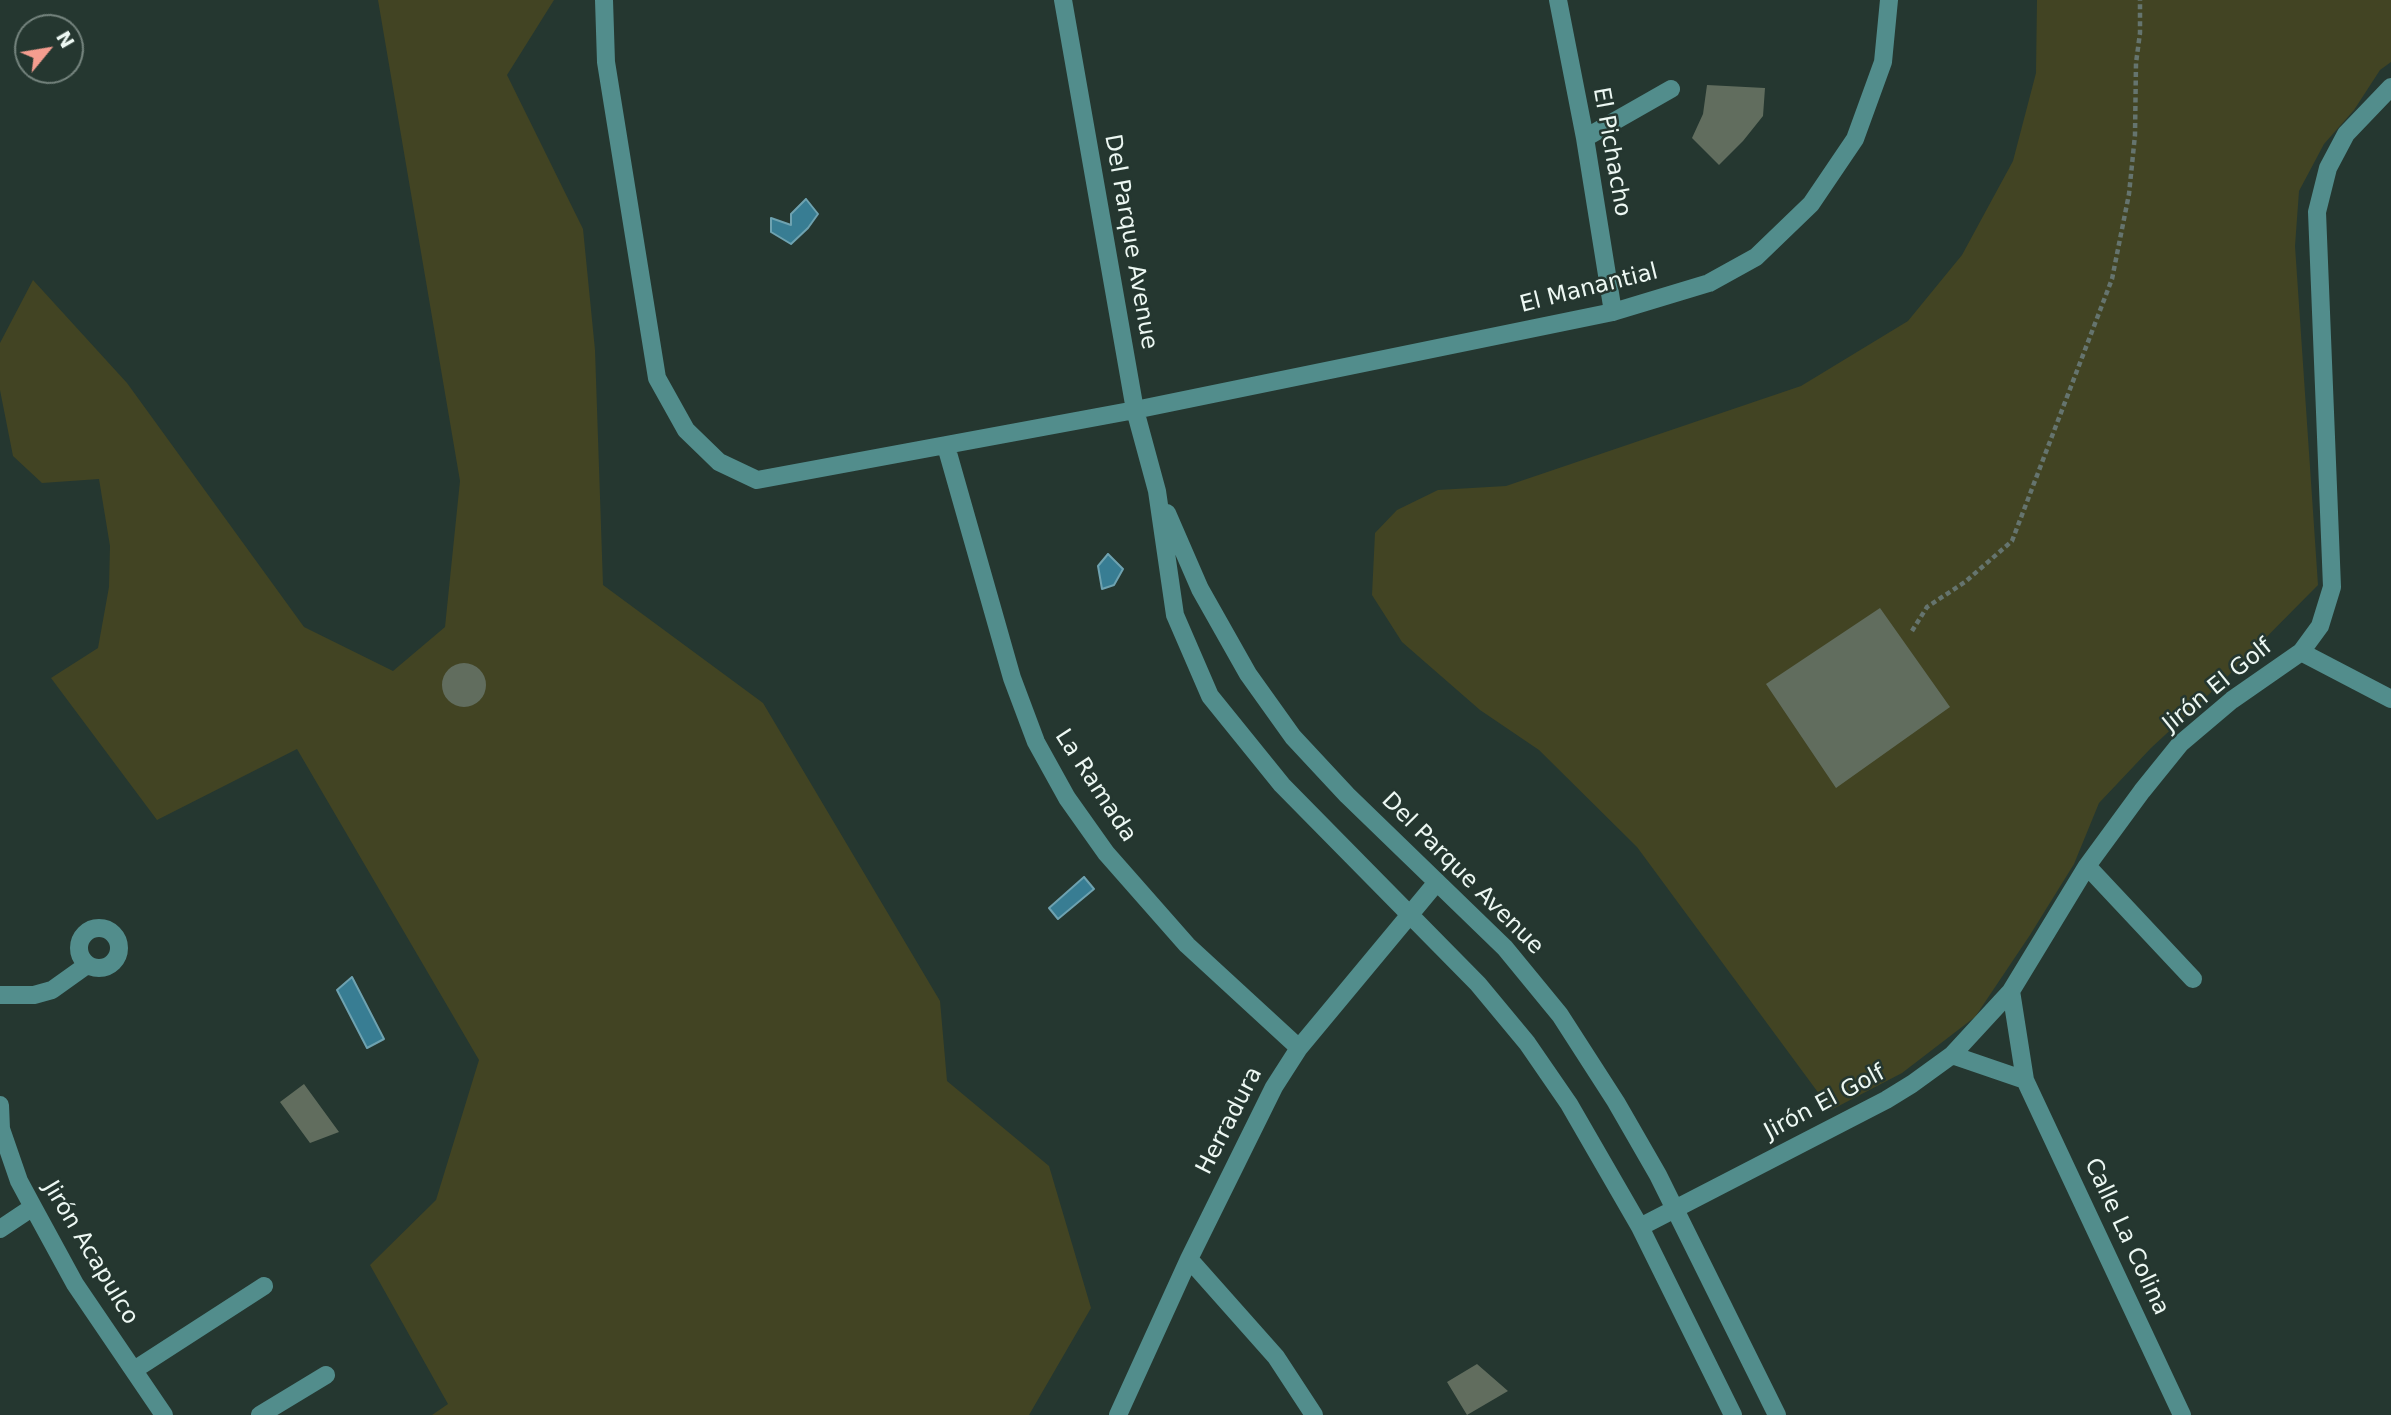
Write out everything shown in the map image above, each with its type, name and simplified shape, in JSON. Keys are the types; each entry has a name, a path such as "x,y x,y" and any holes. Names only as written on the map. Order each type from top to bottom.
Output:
{"street":[{"name":"El Manantial","path":"604,0 606,62 657,379 686,430 719,463 757,480 1135,410 1613,312 1709,284 1756,257 1811,204 1855,139 1883,62 1889,0"},
{"name":"Del Parque Avenue","path":"1063,0 1135,410 1157,491 1175,615 1210,696 1282,785 1478,984 1527,1043 1569,1104 1640,1227 1733,1415"},
{"name":"El Pichacho","path":"1558,0 1585,138 1613,312"},
{"name":"Jirón El Golf","path":"1640,1227 1885,1100 1952,1055 2011,991 2087,866 2180,744 2232,700 2301,652 2320,626 2332,587 2317,212 2328,167 2346,134 2391,87"},
{"path":"1585,138 1671,89"},
{"name":"La Ramada","path":"946,446 1012,678 1036,742 1067,798 1106,853 1187,946 1299,1048"},
{"name":"Del Parque Avenue","path":"1157,491 1200,589 1248,674 1293,737 1347,794 1505,948 1560,1015 1616,1102 1675,1209 1777,1415"},
{"path":"2301,652 2391,699"},
{"path":"2087,866 2193,979"},
{"name":"Herradura","path":"1118,1415 1189,1259 1261,1111 1299,1048 1437,882"},
{"path":"0,995 34,995 52,990 87,965"},
{"name":"Calle La Colina","path":"2011,991 2025,1080 2182,1415"},
{"path":"1952,1055 2025,1080"},
{"name":"Jirón Acapulco","path":"0,1105 1,1129 19,1181 75,1284 164,1415"},
{"path":"0,1153 19,1181"},
{"path":"0,1229 33,1207"},
{"path":"1189,1259 1276,1357 1314,1415"},
{"path":"134,1370 264,1286"},
{"path":"260,1415 326,1375"}],"path":[{"path":"1912,631 1927,607 1965,582 2012,541 2112,279 2127,205 2135,135 2140,0"}],"green space":[{"path":"378,0 554,0 507,75 583,229 595,350 603,585 763,703 940,1001 947,1081 1049,1166 1091,1308 1029,1415 432,1415 448,1404 370,1265 436,1200 479,1060 297,749 157,820 51,678 98,648 109,587 110,546 99,479 42,483 13,456 0,390 0,343 33,280 127,383 304,627 393,671 445,627 460,481"},
{"path":"2037,0 2391,0 2391,62 2380,70 2354,110 2324,144 2299,191 2295,246 2318,585 2220,684 2151,748 2099,803 2074,864 1975,1017 1902,1073 1831,1110 1637,847 1539,750 1480,710 1402,642 1372,595 1375,533 1397,510 1438,490 1506,486 1801,386 1908,321 1962,255 2013,161 2036,73"}],"water":[{"path":"806,199 818,214 808,228 791,244 771,232 771,218 791,225 791,214"},
{"path":"1108,554 1123,569 1114,585 1102,589 1098,566"},
{"path":"1084,877 1094,889 1058,919 1049,908"},
{"path":"352,977 384,1039 367,1048 337,990"}],"building":[{"path":"1707,85 1765,88 1763,116 1719,165 1692,138 1703,114"},
{"path":"1880,608 1950,707 1836,788 1766,684"},
{"path":"464,663 473,664 480,669 485,676 485,694 480,701 473,706 464,707 455,706 448,701 443,694 442,685 443,676 448,669 455,664"},
{"path":"304,1084 339,1132 310,1143 280,1102"},
{"path":"1477,1364 1508,1391 1467,1415 1447,1382"}]}
